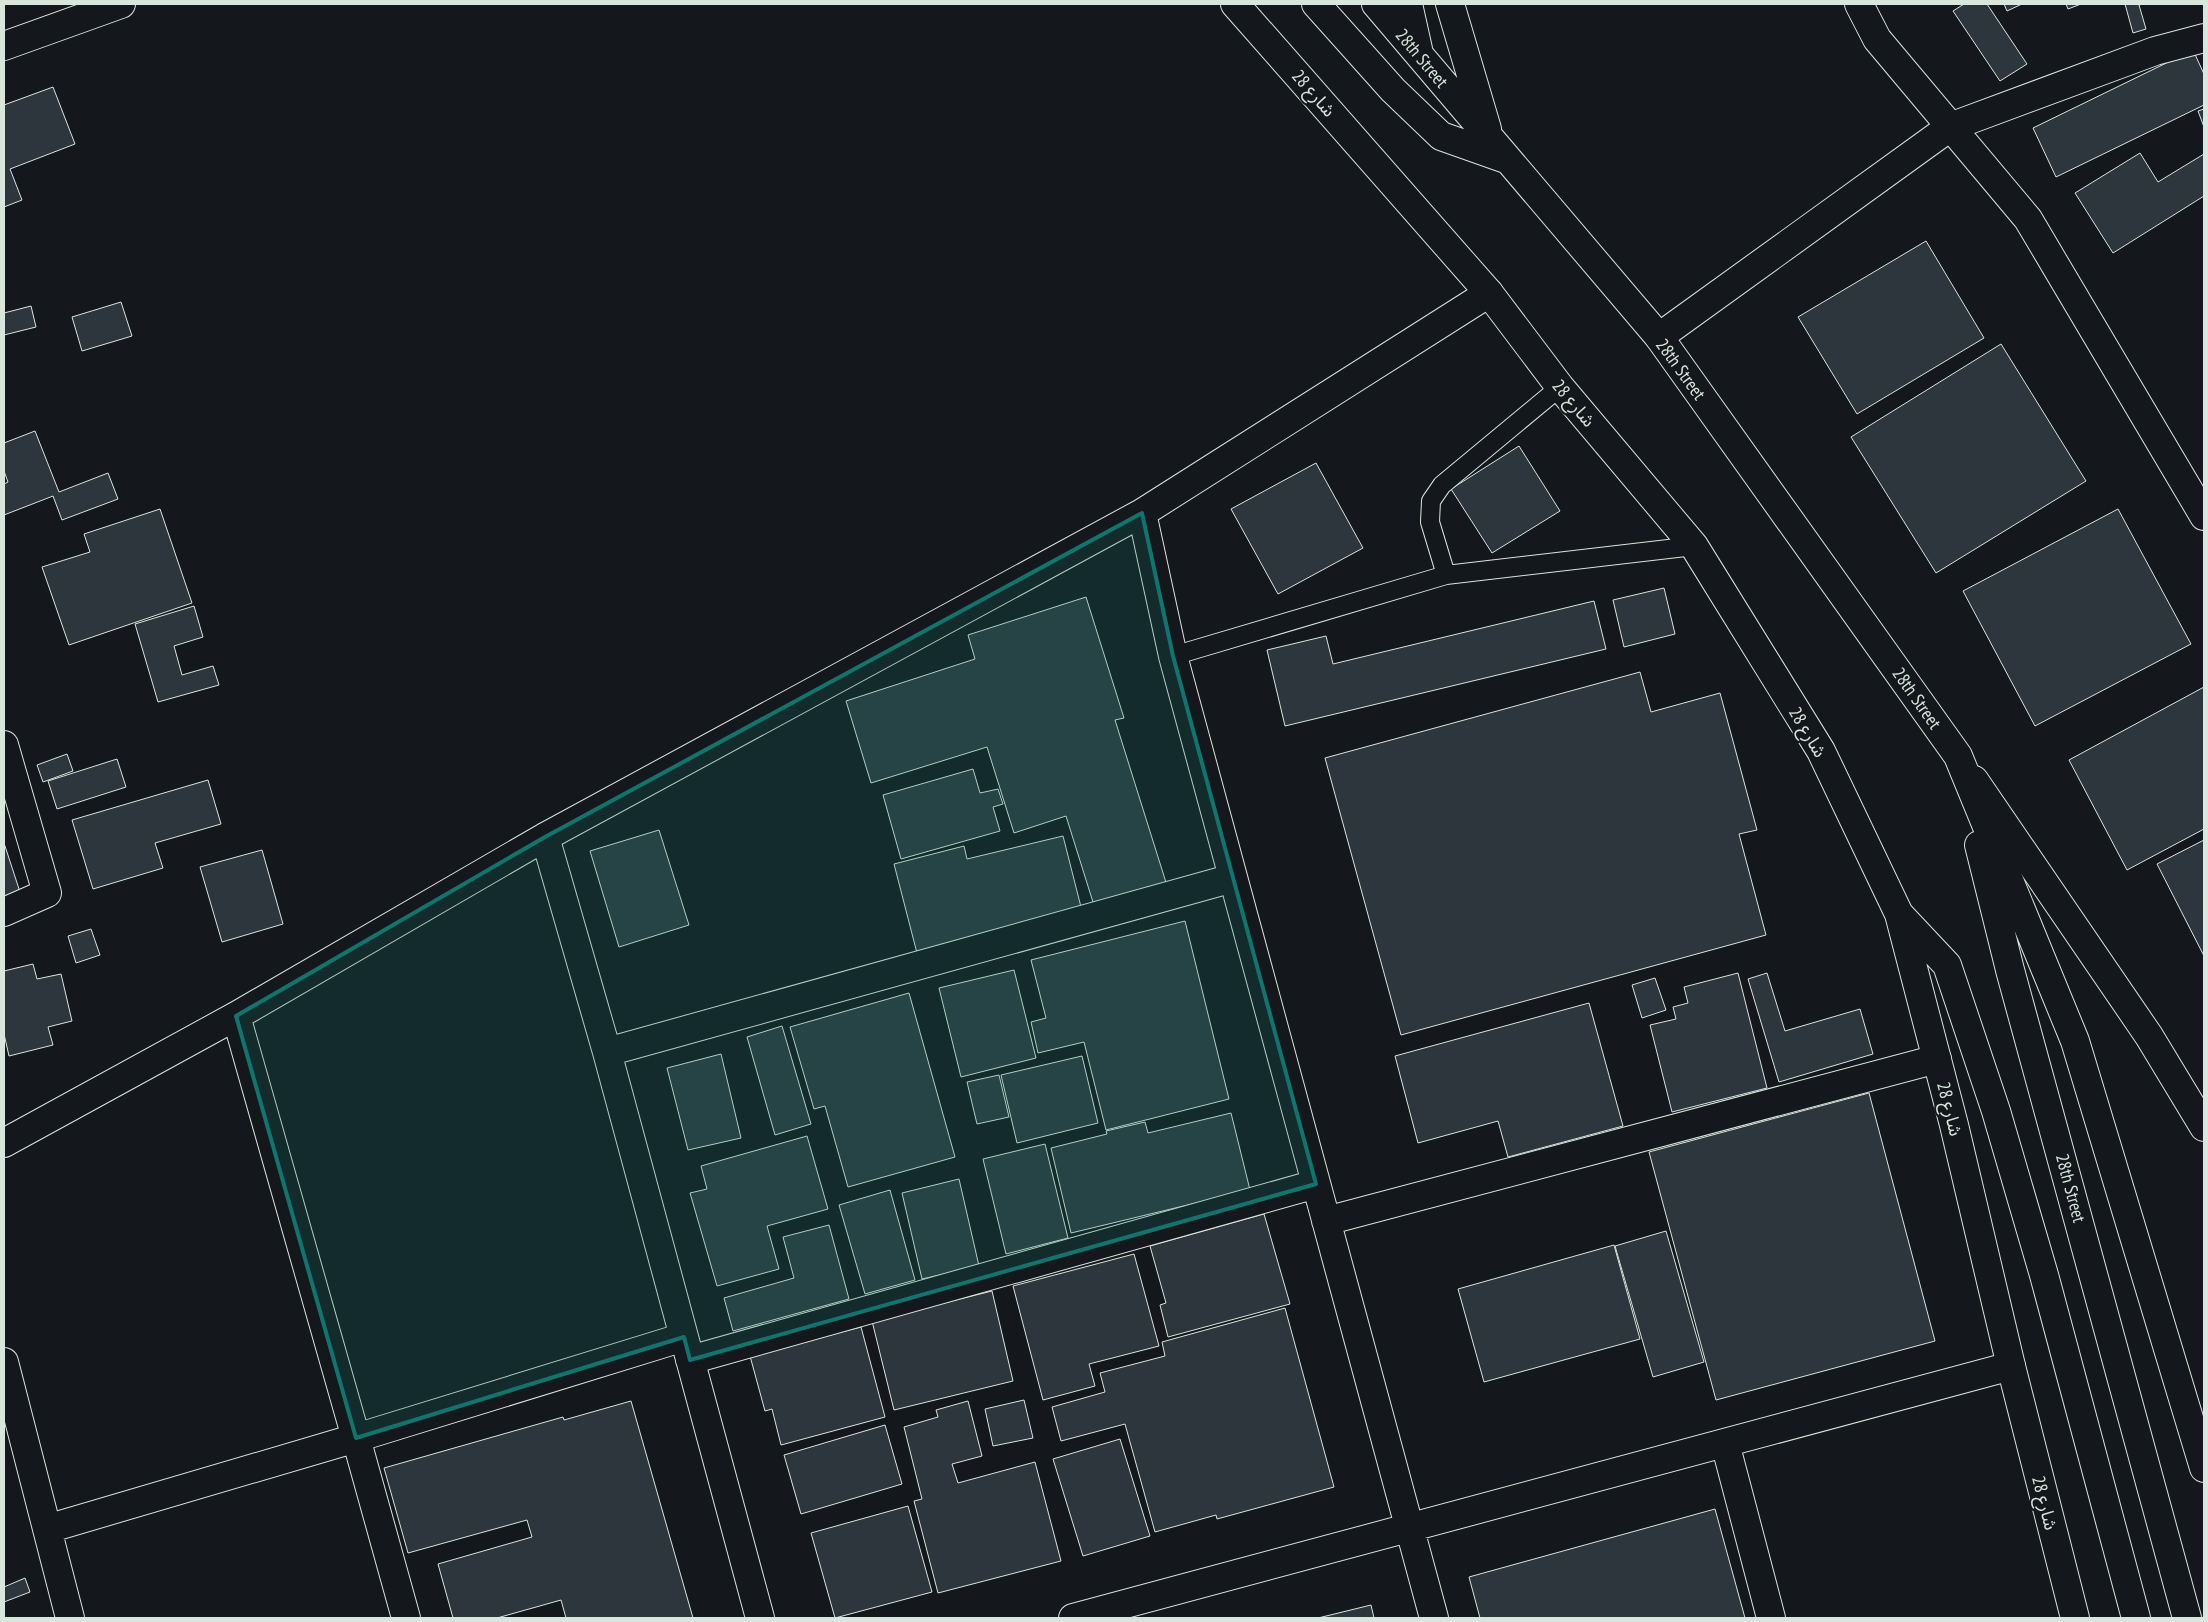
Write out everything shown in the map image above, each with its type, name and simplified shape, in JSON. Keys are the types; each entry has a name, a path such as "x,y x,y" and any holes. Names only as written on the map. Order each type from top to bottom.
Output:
{"street":[{"path":"4,46 121,4"},
{"name":"شارع 28","path":"1235,4 1489,293 1560,387 1694,546 1821,751 1899,914 1937,1059 2011,1366 2075,1618"},
{"path":"1316,4 1393,90 1441,136 1508,160"},
{"name":"28th Street","path":"1376,4 1659,337 1958,756 2075,1041 2204,1468"},
{"path":"1408,4 1419,53"},
{"path":"1450,4 1489,138"},
{"path":"1859,4 1877,40 2028,219 2204,516"},
{"path":"1659,337 1950,127 2155,51 2204,38"},
{"path":"4,1143 236,1016 546,837 1142,513 1489,293"},
{"path":"1142,513 1173,656 1434,1618"},
{"path":"4,745 47,893 4,912"},
{"path":"1958,756 2149,1036 2204,1127"},
{"name":"28th Street","path":"1958,756 2010,970 2187,1618"},
{"path":"546,837 607,1052 760,1618"},
{"path":"607,1052 1233,878"},
{"path":"1899,914 1947,964 1993,1102 2044,1275 2136,1618"},
{"path":"236,1016 406,1618"},
{"path":"1326,1221 1937,1059"},
{"path":"47,1529 356,1438 687,1348 1316,1184"},
{"path":"4,1362 70,1618"},
{"path":"1085,1617 1409,1527 2011,1366"},
{"path":"1725,1443 1771,1618"}],"lane":[{"path":"1446,575 1430,522 1431,502 1442,485 1560,387"},
{"path":"1173,656 1446,575 1694,546"}],"highlighted area":[{"path":"1142,513 1173,656 1316,1184 690,1360 684,1337 356,1438 236,1016 545,837"}],"building":[{"path":"1964,4 1987,4 2027,64 2000,81 1953,11"},
{"path":"2004,4 2022,4 2007,11"},
{"path":"2066,4 2081,4 2068,9"},
{"path":"2125,4 2143,4 2139,5 2146,29 2133,33"},
{"path":"2193,50 2204,74 2204,105 2056,177 2033,128"},
{"path":"53,87 75,144 10,169 22,200 4,207 4,105"},
{"path":"2204,109 2204,127 2198,111"},
{"path":"2140,153 2158,182 2204,154 2204,196 2113,253 2075,193"},
{"path":"1926,241 1984,338 1857,414 1798,317"},
{"path":"121,302 132,336 82,351 72,317"},
{"path":"31,306 36,327 4,335 4,313"},
{"path":"2001,344 2086,481 1936,573 1851,437"},
{"path":"35,431 59,492 108,473 118,499 62,520 53,496 4,515 4,484 8,482 4,471 4,443"},
{"path":"1519,446 1560,511 1492,553 1451,489"},
{"path":"1316,463 1363,548 1278,594 1231,509"},
{"path":"160,509 192,603 69,645 42,567 90,552 84,534"},
{"path":"2118,509 2191,644 2035,726 1963,591"},
{"path":"1664,588 1675,634 1624,647 1613,600"},
{"path":"1086,597 1124,718 1115,720 1169,892 1097,915 1066,816 1014,833 987,747 871,783 846,701 975,659 968,635"},
{"path":"1594,601 1606,649 1285,726 1267,650 1326,636 1333,664"},
{"path":"194,606 203,637 174,646 182,675 213,666 219,685 158,702 135,624"},
{"path":"1640,672 1651,712 1720,693 1757,830 1739,834 1766,935 1401,1035 1325,758"},
{"path":"2204,687 2204,829 2127,870 2069,760"},
{"path":"67,754 73,771 43,782 37,765"},
{"path":"117,759 126,787 57,809 48,781"},
{"path":"973,769 980,793 998,789 1003,804 993,807 1000,831 901,859 883,795"},
{"path":"208,780 221,824 155,843 163,868 93,889 72,820"},
{"path":"659,830 689,925 619,947 590,851"},
{"path":"1063,836 1083,915 918,957 894,864 964,846 967,859"},
{"path":"2204,840 2204,956 2157,864"},
{"path":"4,843 20,892 4,898"},
{"path":"262,850 283,924 222,942 200,867"},
{"path":"1185,921 1229,1099 1106,1130 1084,1042 1038,1053 1031,1022 1046,1018 1031,960"},
{"path":"91,929 100,955 76,963 68,936"},
{"path":"33,964 37,979 61,974 72,1021 48,1027 53,1045 9,1056 4,1034 4,971"},
{"path":"1014,970 1036,1058 961,1077 939,988"},
{"path":"1738,973 1767,1088 1672,1112 1650,1025 1676,1019 1673,1007 1688,1003 1684,987"},
{"path":"1767,973 1785,1031 1860,1009 1873,1054 1779,1082 1748,979"},
{"path":"1655,978 1666,1010 1642,1018 1632,985"},
{"path":"909,993 955,1157 848,1187 825,1106 814,1109 790,1027"},
{"path":"1589,1003 1623,1126 1508,1157 1498,1121 1418,1143 1395,1056"},
{"path":"782,1026 811,1124 775,1135 747,1037"},
{"path":"721,1054 741,1138 688,1150 667,1068"},
{"path":"1082,1056 1098,1123 1017,1143 1001,1075"},
{"path":"999,1075 1009,1117 977,1124 967,1082"},
{"path":"1869,1093 1935,1341 1716,1400 1649,1152"},
{"path":"1231,1113 1250,1190 1071,1233 1051,1148 1107,1134 1106,1131 1145,1122 1148,1133"},
{"path":"807,1136 828,1209 767,1226 779,1269 717,1286 690,1193 707,1189 701,1166"},
{"path":"1045,1144 1068,1238 1006,1254 983,1159"},
{"path":"959,1179 979,1266 922,1279 902,1193"},
{"path":"890,1190 915,1280 865,1294 839,1205"},
{"path":"1264,1214 1290,1304 1168,1337 1160,1305 1166,1303 1150,1246"},
{"path":"829,1225 849,1299 733,1331 724,1298 794,1278 783,1237"},
{"path":"1666,1231 1704,1362 1653,1377 1615,1246"},
{"path":"1614,1245 1640,1339 1484,1382 1458,1289"},
{"path":"1134,1254 1159,1346 1089,1364 1095,1386 1043,1400 1013,1286"},
{"path":"992,1291 1013,1381 894,1410 872,1321"},
{"path":"1285,1308 1334,1487 1217,1519 1216,1515 1155,1532 1125,1424 1061,1441 1052,1407 1105,1392 1100,1373 1165,1356 1162,1342"},
{"path":"861,1327 885,1417 781,1445 772,1409 765,1411 750,1356"},
{"path":"1024,1400 1033,1438 993,1446 985,1409"},
{"path":"631,1401 693,1618 566,1618 561,1600 497,1618 453,1618 438,1564 532,1537 527,1520 408,1553 384,1468 563,1417 564,1420"},
{"path":"968,1401 982,1456 952,1464 958,1483 1035,1462 1061,1561 938,1593 914,1501 922,1499 904,1427 938,1417 936,1410"},
{"path":"885,1425 902,1484 801,1514 784,1455"},
{"path":"1120,1439 1150,1536 1083,1556 1053,1459"},
{"path":"908,1506 932,1592 835,1618 811,1533"},
{"path":"1715,1509 1745,1618 1480,1618 1469,1577"},
{"path":"25,1578 30,1592 4,1602 4,1587"},
{"path":"1371,1605 1374,1618 1318,1618"}]}
